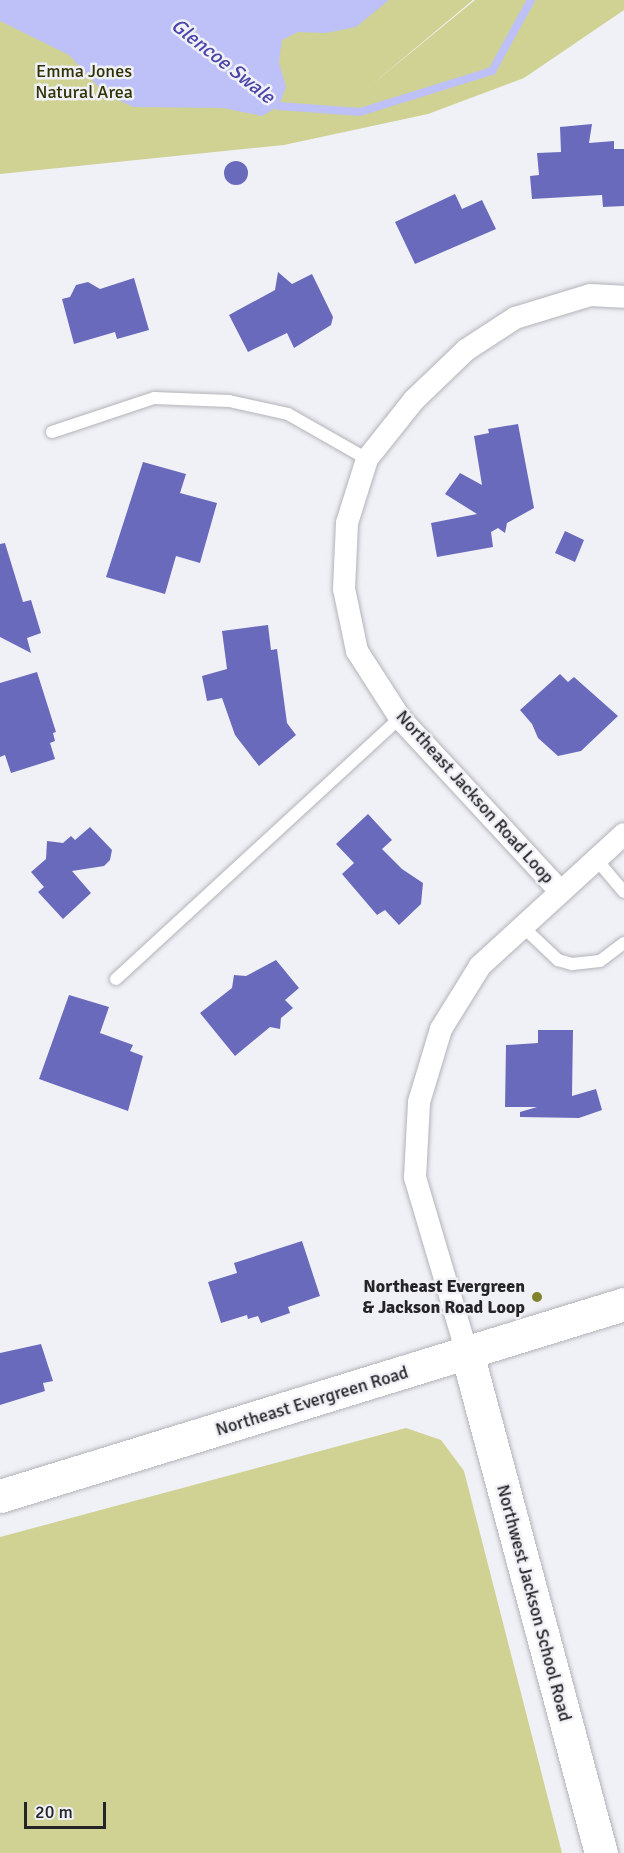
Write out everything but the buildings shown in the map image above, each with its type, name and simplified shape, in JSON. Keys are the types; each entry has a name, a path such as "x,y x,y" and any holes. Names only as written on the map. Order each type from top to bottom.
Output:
{"main road":[{"name":"Northeast Evergreen Road","path":"0,1496 624,1305"},
{"name":"Northwest Jackson School Road","path":"467,1353 601,1853"}],"street":[{"name":"Northeast Jackson Road Loop","path":"560,891 400,718 357,651 344,589 346,523 367,459 414,400 466,350 515,318 590,296 624,297"},
{"name":"Northeast Jackson Road Loop","path":"467,1353 415,1177 419,1102 441,1029 480,966 624,834"}],"lane":[{"path":"52,432 154,398 229,400 288,414 367,459"},
{"path":"116,979 400,718"},
{"path":"596,859 624,892"},
{"path":"522,926 558,960 572,964 600,961 624,943"}],"green space":[{"name":"Emma Jones Natural Area","path":"0,0 473,0 364,91 475,0 624,0 624,10 524,78 428,114 284,145 0,174"},
{"path":"406,1428 441,1440 464,1471 562,1853 0,1853 0,1537"}],"water":[{"path":"0,0 389,0 356,27 326,33 298,32 282,40 279,62 286,87 279,106 262,116 223,108 133,107 104,93 69,55 0,21"}],"waterway":[{"name":"Glencoe Swale","path":"271,99 279,106 360,112 492,71 531,0"}],"place":[{"name":"Northeast Evergreen & Jackson Road Loop","path":"537,1297"}]}
